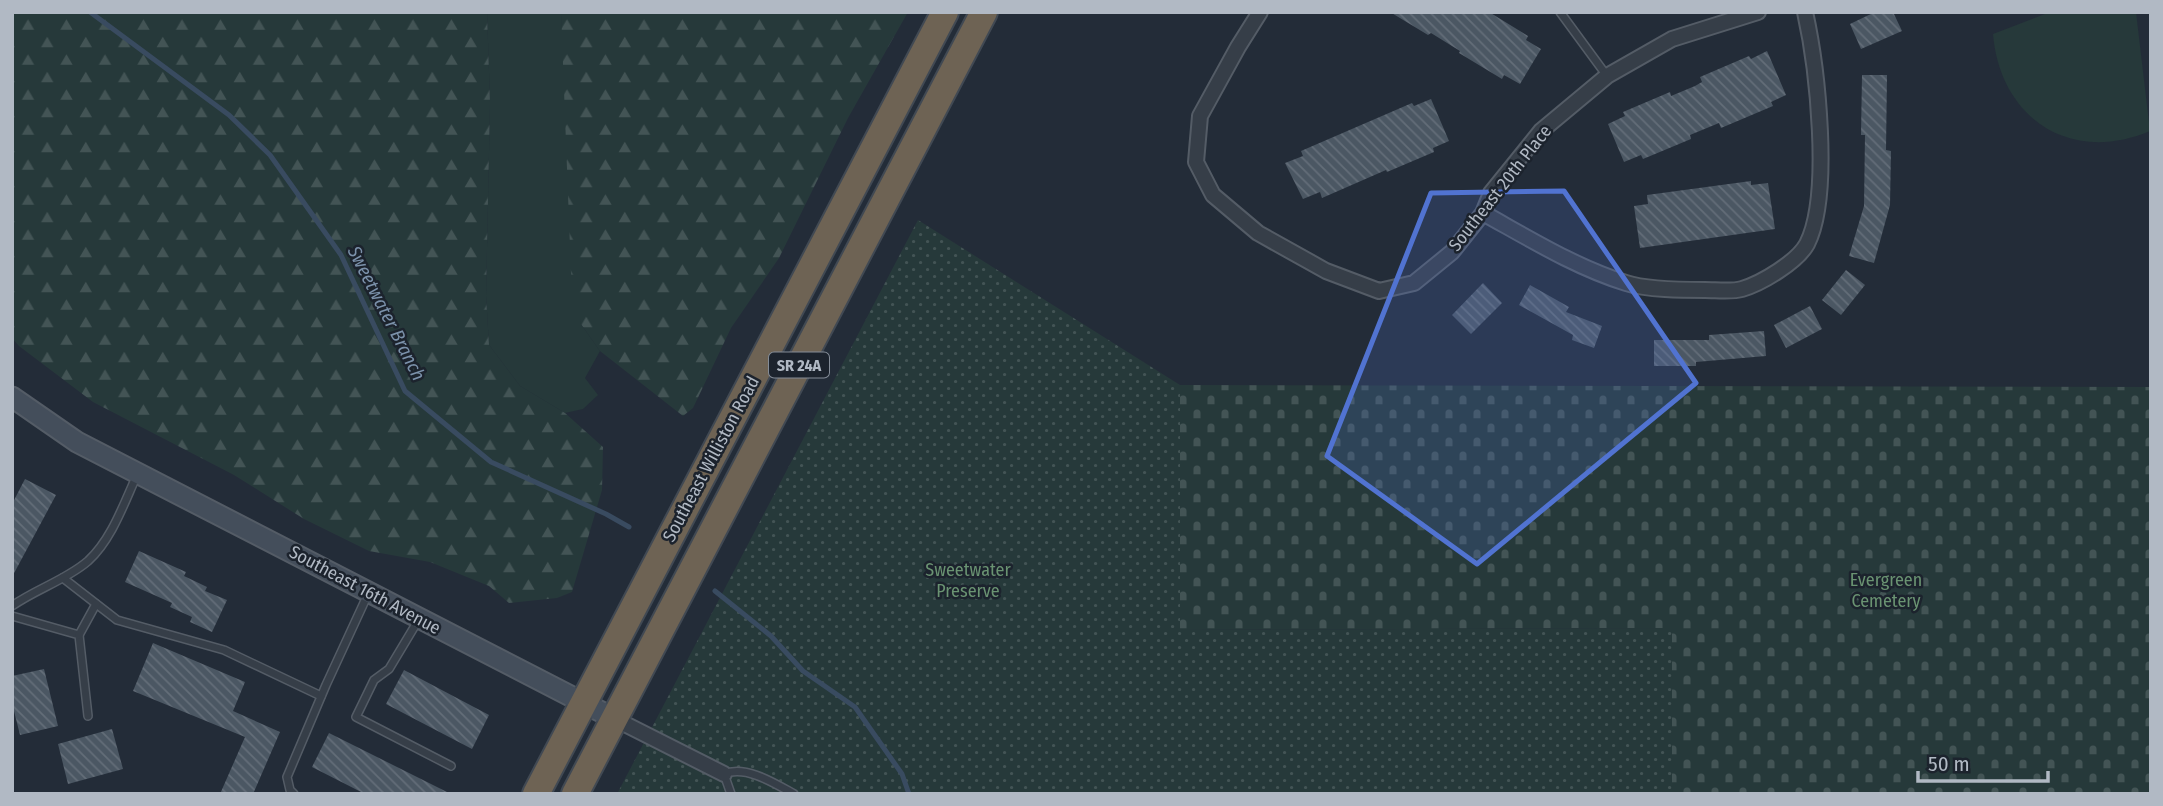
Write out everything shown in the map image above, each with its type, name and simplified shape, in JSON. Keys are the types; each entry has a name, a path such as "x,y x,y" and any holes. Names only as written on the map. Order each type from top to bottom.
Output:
{"highway":[{"name":"Southeast Williston Road","path":"536,794 944,12"},
{"name":"Southeast Williston Road","path":"575,794 984,12"}],"main road":[{"name":"Southeast 16th Avenue","path":"12,397 78,442 615,719"}],"street":[{"name":"Southeast 20th Place","path":"1260,12 1200,116 1196,162 1213,195 1258,233 1326,271 1379,291 1414,283 1452,252 1483,213 1492,193 1541,131 1607,76 1672,38 1758,12"},
{"path":"1483,213 1580,267 1630,285 1691,290 1741,289 1788,265 1807,244 1819,200 1820,148 1805,12"},
{"name":"Southeast 16th Avenue","path":"615,719 723,774"}],"lane":[{"path":"1560,12 1607,76"},
{"path":"12,606 88,561 102,545 138,473"},
{"path":"63,578 117,620 224,650 321,696"},
{"path":"294,794 287,778 321,696 369,593"},
{"path":"88,716 79,635 96,604"},
{"path":"12,616 79,635"},
{"path":"419,619 389,669 374,680 356,717 451,766"},
{"path":"731,794 723,774 734,770 755,776 794,794"}],"highlighted area":[{"path":"1564,191 1696,383 1477,564 1327,456 1431,193"}],"green space":[{"path":"12,12 487,12 490,103 486,296 489,345 520,386 565,413 603,447 602,490 572,592 557,598 509,603 489,586 430,562 369,551 304,519 234,475 93,402 19,346 12,338"},
{"path":"487,12 561,12 581,324 600,351 585,378 598,395 583,409 565,413 520,386 489,345 486,296 490,103"},
{"path":"561,12 908,12 848,118 779,258 731,328 693,408 683,416 600,351 581,324 571,273"},
{"path":"2050,12 2136,12 2150,131 2121,140 2093,142 2067,137 2044,127 2025,111 2009,89 1998,64 1993,34"},
{"name":"Sweetwater Preserve","path":"918,220 1180,385 1180,630 1672,628 1672,794 617,794"},
{"name":"Evergreen Cemetery","path":"1180,385 2151,387 2151,794 1672,794 1672,628 1179,630"}],"building":[{"path":"1390,12 1489,12 1528,36 1526,40 1541,49 1520,84 1504,75 1502,79 1431,33 1428,35"},
{"path":"1875,12 1893,12 1902,31 1861,49 1850,24"},
{"path":"1767,51 1786,95 1771,102 1773,106 1721,128 1719,123 1690,135 1691,139 1643,159 1641,155 1624,162 1608,124 1625,116 1623,112 1670,92 1671,96 1695,86 1702,82 1700,77"},
{"path":"1862,75 1887,75 1886,150 1891,151 1890,205 1874,263 1849,256 1864,206"},
{"path":"1431,99 1449,141 1433,148 1434,152 1322,198 1320,192 1303,199 1285,163 1303,156 1301,151 1412,103 1414,106"},
{"path":"1751,181 1751,185 1768,183 1775,229 1640,248 1634,206 1648,204 1647,195"},
{"path":"1846,270 1865,285 1841,315 1822,300"},
{"path":"1483,283 1502,303 1471,334 1452,315"},
{"path":"1530,285 1569,307 1566,312 1602,326 1594,348 1572,340 1573,335 1519,305"},
{"path":"1810,306 1822,329 1786,348 1774,325"},
{"path":"1764,331 1766,356 1696,362 1696,366 1654,366 1654,340 1709,340 1709,335"},
{"path":"25,479 56,495 12,577 12,504"},
{"path":"139,551 186,572 184,576 207,587 205,591 227,600 212,632 190,622 192,617 170,607 172,603 125,582"},
{"path":"153,643 245,682 233,711 280,732 253,794 220,794 245,737 133,691"},
{"path":"44,669 58,726 20,735 12,703 12,676"},
{"path":"404,670 489,715 472,749 386,704"},
{"path":"112,729 123,769 68,784 58,744"},
{"path":"329,733 451,794 365,794 312,767"}],"waterway":[{"name":"Sweetwater Branch","path":"90,12 229,115 270,155 341,255 405,391 491,462 629,527"},
{"name":"Sweetwater Branch","path":"715,591 771,636 803,671 855,707 902,774 909,794"}]}
